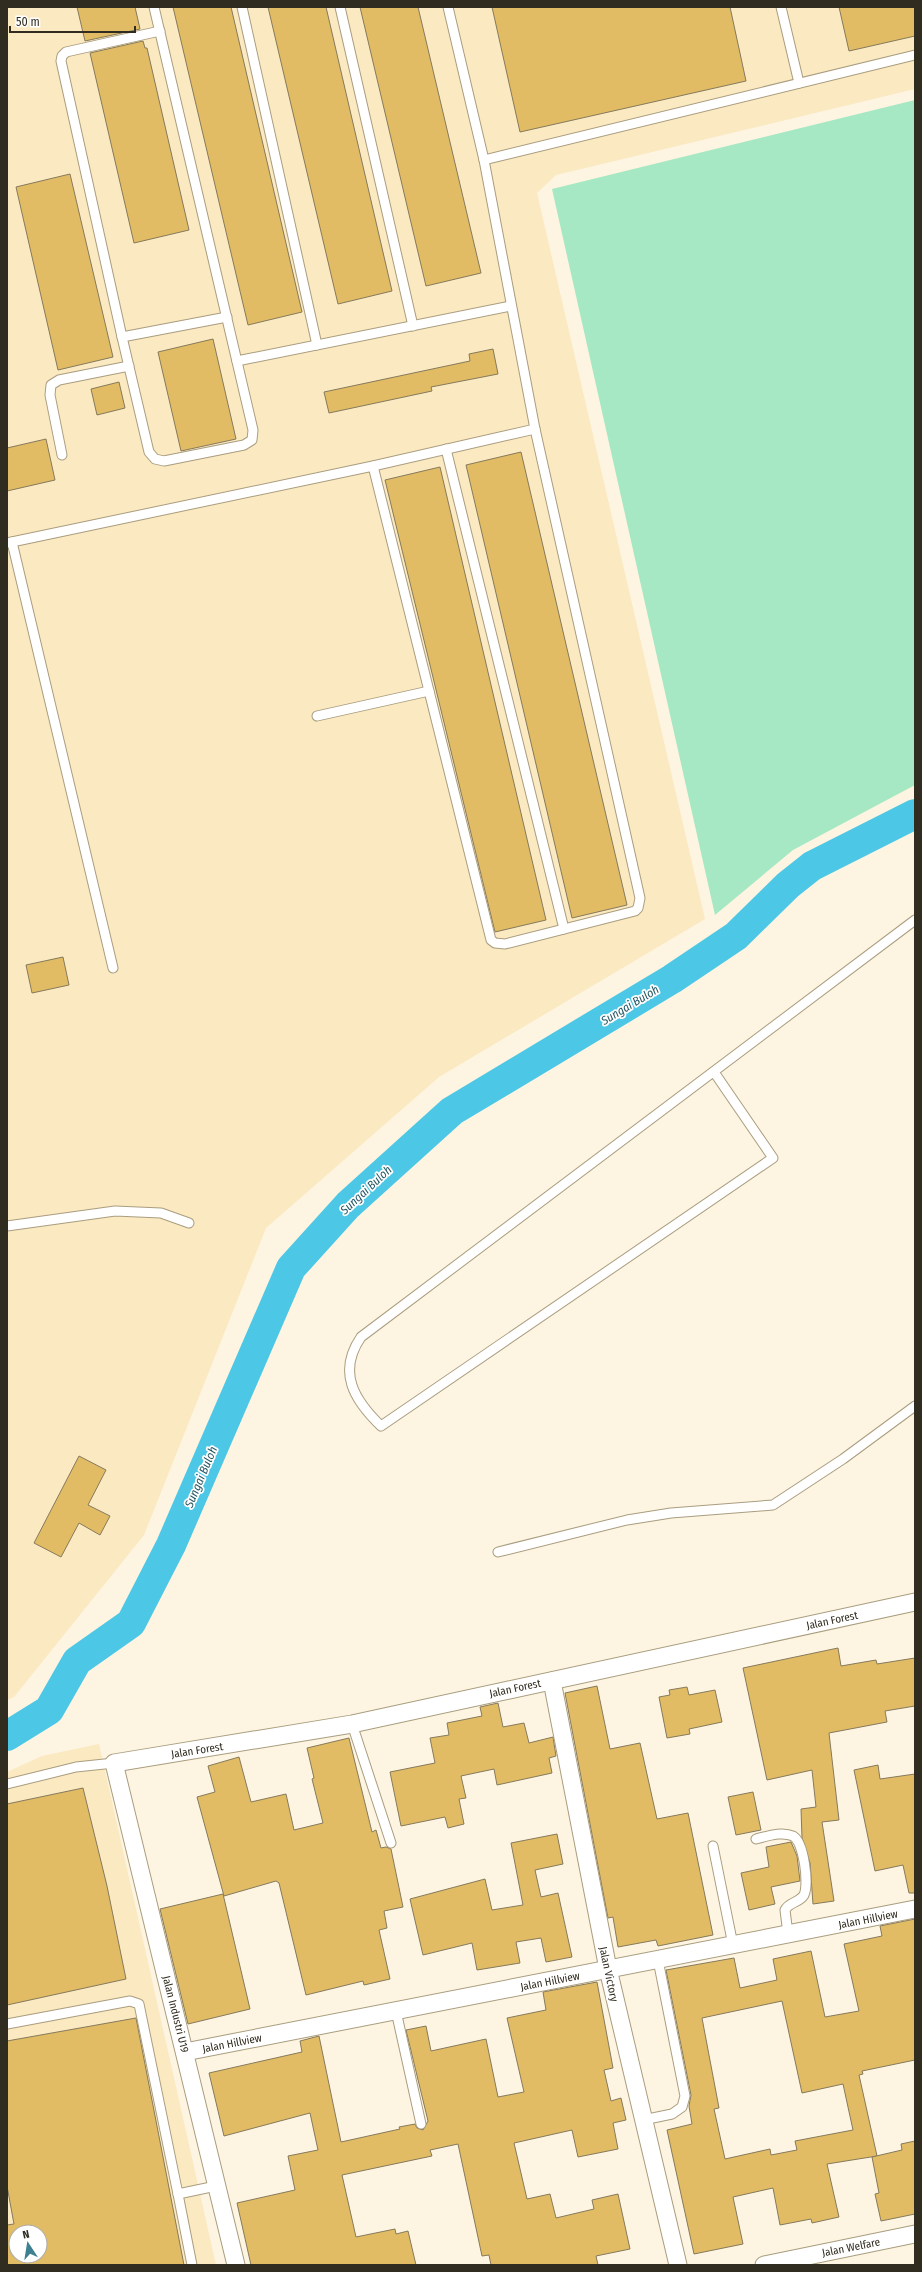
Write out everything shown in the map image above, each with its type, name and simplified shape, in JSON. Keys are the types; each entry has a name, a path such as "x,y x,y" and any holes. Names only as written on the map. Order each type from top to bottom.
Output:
{"street":[{"name":"Jalan Forest","path":"114,1764 352,1724 915,1602"},
{"name":"Jalan Victory","path":"552,1680 608,1969 678,2265"},
{"name":"Jalan Industri U19","path":"114,1764 236,2265"},
{"name":"Jalan Hillview","path":"185,2052 915,1909"},
{"name":"Jalan Welfare","path":"764,2265 915,2234"}],"lane":[{"path":"154,7 160,31 237,361 254,430 252,440 244,445 164,461 155,459 149,452 60,61 66,52 160,31"},
{"path":"242,7 317,345"},
{"path":"340,7 413,326"},
{"path":"373,466 492,940 495,943 505,944 630,913 638,908 640,898 535,429 484,160 448,7"},
{"path":"781,7 799,83"},
{"path":"484,160 915,55"},
{"path":"237,361 511,306"},
{"path":"122,337 227,317"},
{"path":"62,456 50,395 51,386 58,380 129,366"},
{"path":"113,968 10,542 373,466 535,429"},
{"path":"446,449 564,929"},
{"path":"316,716 429,691"},
{"path":"714,1072 773,1158 381,1426 371,1416 352,1388 349,1373 351,1354 361,1337 915,920"},
{"path":"7,1226 115,1211 161,1212 190,1223"},
{"path":"498,1552 627,1520 656,1515 773,1505 843,1459 915,1406"},
{"path":"352,1724 391,1843"},
{"path":"7,1784 76,1767 114,1764"},
{"path":"756,1839 786,1834 794,1837 801,1847 806,1878 805,1891 800,1900 789,1905 785,1910 788,1934"},
{"path":"713,1846 733,1945"},
{"path":"643,2120 672,2114 682,2107 685,2096 658,1960"},
{"path":"7,2024 130,2001 139,2004 192,2265"},
{"path":"396,2011 421,2124"},
{"path":"178,2194 216,2186"}],"shaded area":[{"path":"7,7 915,7 915,89 556,175 537,193 705,919 439,1077 266,1228 144,1535 14,1697 7,1700"},
{"path":"99,1744 216,2265 7,2265 7,1772 42,1756"}],"green space":[{"path":"915,100 915,785 793,850 715,915 552,189"}],"building":[{"path":"77,7 135,7 140,29 85,41"},
{"path":"173,7 231,7 302,312 248,325"},
{"path":"268,7 326,7 392,291 338,304"},
{"path":"360,7 418,7 481,273 426,286"},
{"path":"492,7 730,7 746,81 520,132"},
{"path":"839,7 915,7 915,36 849,51"},
{"path":"143,41 145,48 147,48 189,230 134,243 90,53"},
{"path":"70,174 113,357 58,370 16,187"},
{"path":"213,339 236,439 181,451 158,352"},
{"path":"493,349 498,374 431,387 432,391 329,413 324,392 470,361 469,354"},
{"path":"119,382 125,408 97,415 91,389"},
{"path":"46,439 55,480 7,491 7,448"},
{"path":"521,452 627,905 572,918 466,465"},
{"path":"440,467 546,920 495,932 385,480"},
{"path":"63,957 69,985 32,993 26,965"},
{"path":"79,1456 106,1470 88,1505 110,1516 100,1535 79,1523 61,1557 34,1543"},
{"path":"838,1648 841,1666 876,1660 877,1664 915,1658 915,1706 885,1711 887,1722 829,1733 839,1820 822,1822 834,1901 813,1904 810,1863 802,1838 801,1809 816,1807 812,1770 767,1780 743,1668"},
{"path":"597,1686 610,1749 640,1743 657,1819 688,1813 713,1935 658,1946 656,1940 618,1947 613,1917 608,1918 565,1693"},
{"path":"687,1687 689,1695 715,1690 722,1722 689,1729 690,1734 667,1738 659,1697 670,1695 669,1690"},
{"path":"498,1703 503,1727 524,1723 529,1743 553,1737 556,1756 549,1758 552,1773 497,1785 494,1769 461,1776 466,1798 459,1799 464,1824 448,1828 445,1817 401,1826 390,1772 435,1763 430,1738 449,1735 447,1723 482,1716 480,1707"},
{"path":"349,1738 372,1832 376,1830 381,1848 386,1847 391,1849 403,1907 384,1911 387,1928 379,1930 390,1979 364,1985 363,1981 306,1995 279,1883 276,1881 224,1896 197,1797 215,1792 208,1766 239,1757 251,1802 286,1794 294,1830 323,1823 312,1779 314,1778 307,1748"},
{"path":"878,1765 880,1779 915,1774 915,1893 909,1893 903,1865 875,1871 854,1770"},
{"path":"83,1788 107,1886 126,1979 7,2005 7,1804"},
{"path":"753,1792 761,1830 736,1835 728,1797"},
{"path":"557,1834 563,1864 535,1870 541,1897 558,1893 572,1957 546,1962 541,1938 516,1942 520,1963 477,1970 472,1943 423,1955 410,1899 485,1879 492,1910 523,1905 511,1843"},
{"path":"791,1842 797,1856 800,1881 771,1887 775,1904 749,1910 741,1873 769,1867 766,1847"},
{"path":"223,1894 250,2009 188,2024 160,1909"},
{"path":"915,1919 915,2060 862,2071 863,2074 859,2075 877,2156 827,2164 839,2217 812,2223 811,2219 780,2225 773,2188 733,2197 743,2244 694,2254 667,2130 692,2124 689,2106 691,2095 666,1970 734,1958 740,1988 777,1980 773,1959 811,1951 825,2017 859,2011 844,1944 882,1936 880,1926","holes":["782,2001 802,2093 843,2084 853,2130 795,2141 797,2150 771,2155 770,2149 725,2159 714,2109 719,2108 702,2018"]},
{"path":"597,1982 613,2068 604,2070 611,2101 621,2098 626,2120 613,2123 618,2149 578,2157 572,2130 514,2143 527,2199 550,2194 556,2218 594,2209 592,2200 618,2194 630,2249 596,2256 598,2265 491,2265 489,2255 482,2256 458,2144 430,2150 432,2156 342,2175 356,2237 395,2229 396,2234 408,2231 416,2265 251,2265 237,2203 295,2190 288,2156 318,2150 310,2113 224,2136 209,2073 302,2052 300,2041 319,2036 341,2142 400,2129 399,2127 415,2124 417,2128 423,2130 428,2121 406,2030 426,2026 431,2051 486,2039 498,2097 524,2092 507,2018 546,2010 543,1992"},
{"path":"136,2018 184,2265 7,2265 8,2225 8,2264 48,2264 48,2224 14,2224 7,2186 7,2041"},
{"path":"915,2141 915,2214 881,2221 875,2194 879,2193 872,2157 902,2150 901,2144"}],"waterway":[{"name":"Sungai Buloh","path":"7,1736 49,1710 77,1661 131,1623 171,1545 291,1268 348,1205 452,1111 672,979 736,936 788,885 812,866 915,814"}]}
